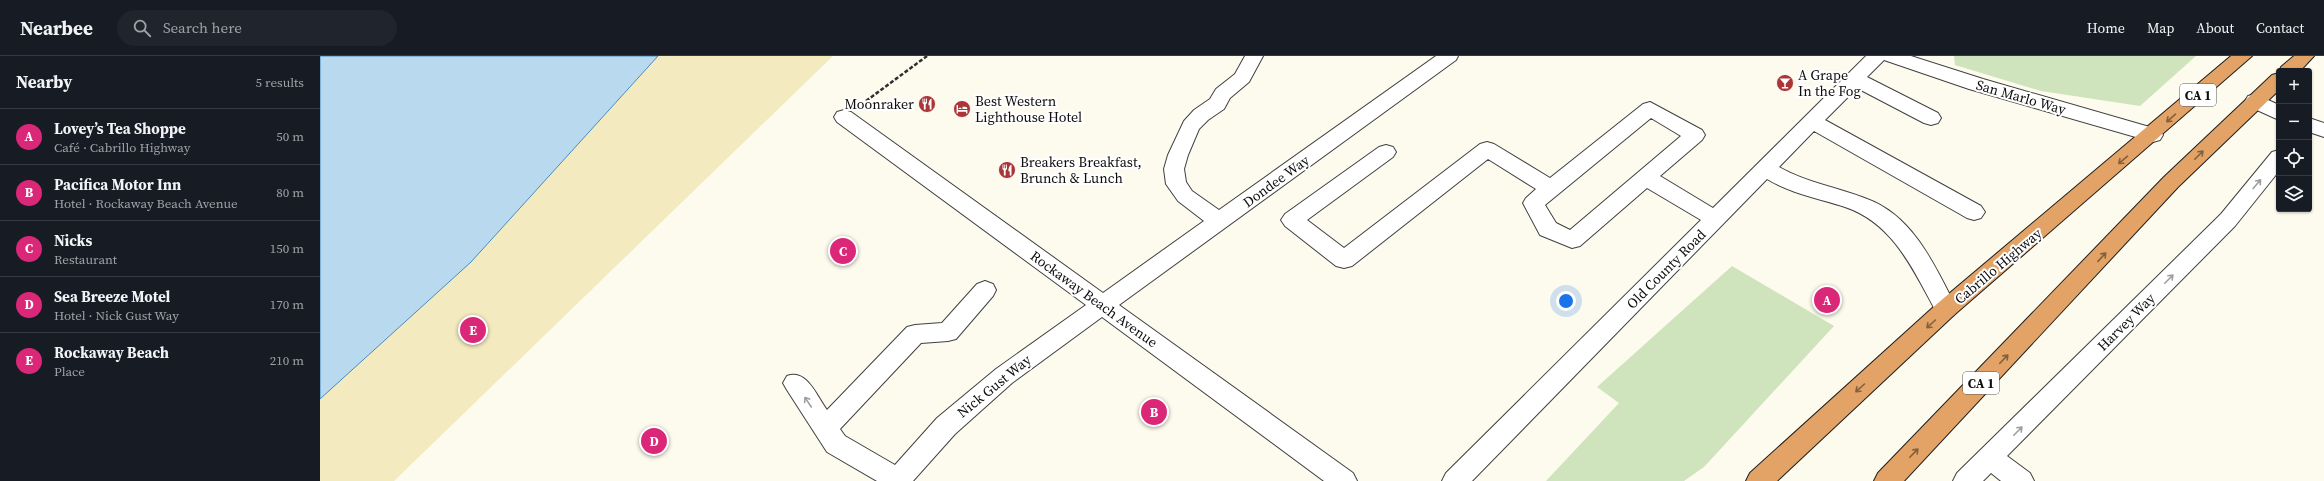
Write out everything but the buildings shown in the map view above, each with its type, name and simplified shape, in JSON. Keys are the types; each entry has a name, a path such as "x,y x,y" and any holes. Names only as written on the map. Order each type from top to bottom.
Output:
{"highway":[{"name":"Cabrillo Highway","path":"1759,481 1946,309 2243,56"},
{"path":"2291,68 2305,56"},
{"name":"CA 1","path":"1887,481 2172,182 2276,82"}],"street":[{"path":"1219,221 1185,196 1176,184 1174,169 1191,126 1201,115 1217,104 1223,94 1242,78 1254,56"},
{"name":"Dondee Way","path":"1103,305 1449,56"},
{"name":"Old County Road","path":"1455,481 1877,56"},
{"name":"San Marlo Way","path":"1891,56 1984,86 2153,134"},
{"path":"1855,79 1931,118"},
{"path":"2255,101 2276,111"},
{"path":"1650,109 1695,135 1572,240 1548,229 1533,203 1550,189 1650,109"},
{"name":"Rockaway Beach Avenue","path":"844,117 1344,481"},
{"path":"1812,121 1974,212"},
{"path":"2312,126 2324,130"},
{"path":"1386,152 1292,220 1344,260 1488,149 1550,189"},
{"name":"Harvey Way","path":"1966,481 2228,220 2276,161"},
{"path":"1766,169 1800,187 1854,202 1875,211 1892,224 1907,241 1946,309"},
{"path":"1646,178 1716,219"},
{"path":"830,436 915,334 948,332 985,290"},
{"name":"Nick Gust Way","path":"898,481 946,426 974,400 1103,305"},
{"path":"795,383 830,436 898,481"},
{"path":"1990,458 2021,481"}],"path":[{"path":"844,117 927,56"}],"green space":[{"path":"1954,56 2196,56 2140,106 2041,91 1955,65"},
{"path":"1732,266 1834,326 1704,467 1684,481 1546,481 1619,403 1597,387"}],"sand":[{"path":"658,56 833,56 394,481 320,481 320,397 471,262"}],"water":[{"path":"320,56 658,56 471,262 320,399"}],"place":[{"name":"A Grape In the Fog","path":"1785,83"},
{"name":"Moonraker","path":"927,104"},
{"name":"Best Western Lighthouse Hotel","path":"962,109"},
{"name":"Breakers Breakfast, Brunch & Lunch","path":"1007,170"},
{"name":"Nicks","path":"843,251"},
{"name":"Lovey’s Tea Shoppe","path":"1827,300"},
{"name":"Rockaway Beach","path":"473,330"},
{"name":"Pacifica Motor Inn","path":"1154,412"},
{"name":"Sea Breeze Motel","path":"654,441"}]}
